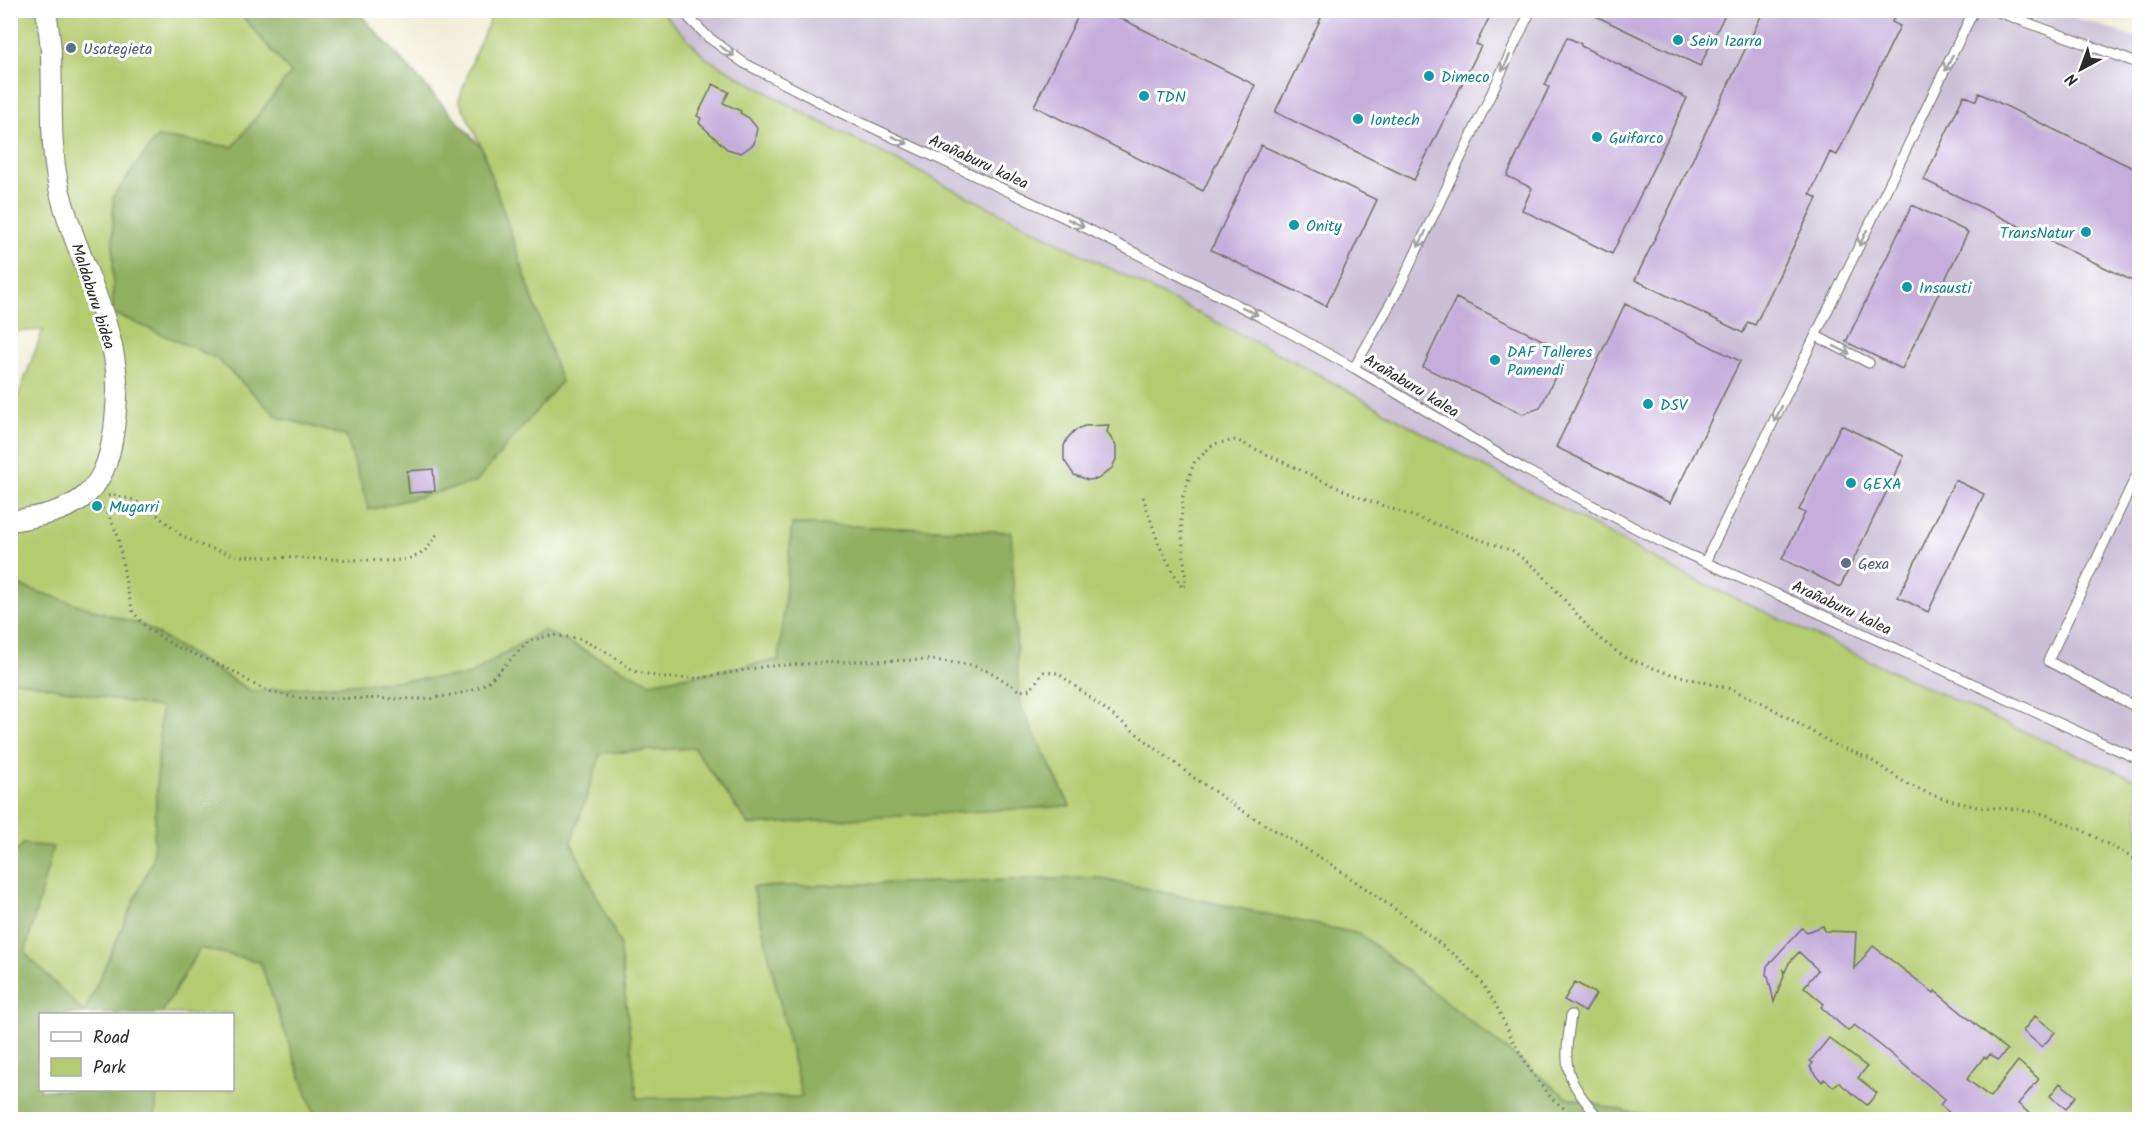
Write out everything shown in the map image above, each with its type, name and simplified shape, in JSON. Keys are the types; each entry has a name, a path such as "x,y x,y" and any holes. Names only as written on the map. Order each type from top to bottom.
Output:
{"street":[{"name":"Maldaburu bidea","path":"10,521 41,517 67,508 89,494 105,471 116,411 117,370 108,331 58,186 53,135 51,54 46,10"}],"lane":[{"name":"Arañaburu kalea","path":"685,10 690,19 708,37 744,63 842,113 1078,224 1263,318 1354,368 1524,468 1666,545 2139,760"},
{"path":"1354,368 1398,290 1531,10"},
{"path":"1706,562 1974,10"},
{"path":"1992,10 2139,64"},
{"path":"1816,336 1869,363"},
{"path":"2139,468 2048,661 2139,709"},
{"path":"1571,1015 1568,1041 1569,1072 1588,1106 1601,1119"}],"path":[{"path":"1143,497 1159,545 1182,588 1186,584 1181,522 1183,496 1194,463 1213,444 1236,440 1358,497 1512,552 1540,572 1594,634 1624,657 1664,672 1731,689 1763,703 1833,744 1868,759 1907,784 1938,797 1977,807 2015,809 2044,814 2082,830 2139,862"},
{"path":"89,494 102,498 114,495 134,500 155,513 182,536 205,547 239,556 399,560 415,558 429,548 437,534"},
{"path":"89,494 109,516 118,536 133,612 147,628 173,645 233,671 255,685 298,698 430,699 471,691 488,682 529,641 552,635 578,638 609,653 634,670 664,678 700,678 768,666 933,660 972,665 991,672 1020,691 1031,689 1044,672 1058,673 1193,777 1243,811 1329,863 1402,914 1458,958 1478,978 1494,1001 1514,1043 1539,1082 1551,1098 1578,1119"}],"shaded area":[{"path":"2052,10 2139,38 2139,781 1997,720 1681,573 1303,366 809,116 706,58 661,11"}],"green space":[{"path":"11,11 238,11 291,73 233,147 157,137 113,197 113,313 216,358 278,417 346,436 369,509 561,382 482,148 459,100 476,51 494,11 661,11 706,58 809,116 1303,366 1681,573 1997,720 2139,781 2139,1119 1658,1119 1566,1097 1360,934 1096,878 753,887 802,1097 637,1098 619,942 571,842 601,753 694,748 749,825 1070,805 1019,703 1011,532 792,524 779,660 650,683 543,630 467,676 251,691 144,626 11,583 10,418 43,330 11,332"},
{"path":"238,11 357,11 482,148 561,382 476,482 369,510 346,436 278,417 216,358 113,313 113,197 157,137 233,147 291,73"},
{"path":"792,524 1011,532 1019,703 1070,806 749,825 694,748 601,753 571,842 619,942 637,1098 802,1097 753,887 1097,878 1360,934 1566,1097 1658,1119 316,1119 260,962 200,948 162,1013 84,1013 153,859 161,708 11,680 11,583 144,626 251,691 467,676 543,630 650,683 779,660"},
{"path":"11,680 161,707 153,859 84,1013 25,953 52,847 24,844 11,856"},
{"path":"23,844 53,847 25,953 84,1013 39,1013 39,1091 157,1091 155,1119 11,1120 11,856"},
{"path":"200,948 260,962 316,1119 155,1120 157,1091 234,1091 234,1013 162,1013"}],"building":[{"name":"TDN","path":"1081,10 1104,10 1255,85 1203,191 1034,106"},
{"path":"1325,10 1474,10 1489,18 1476,44 1481,46 1414,180 1275,112"},
{"name":"Sein Izarra","path":"1583,10 1727,10 1700,66"},
{"path":"1764,10 1898,10 1892,22 1900,26 1837,155 1830,152 1810,194 1817,198 1755,325 1748,322 1743,333 1635,280"},
{"name":"Guifarco","path":"1567,37 1687,98 1612,254 1522,210 1532,188 1507,176 1549,87 1545,85"},
{"path":"713,84 729,92 723,103 741,111 740,113 749,118 757,128 754,144 741,153 727,149 699,123 701,118 697,116"},
{"name":"TransNatur","path":"1979,93 2139,171 2139,284 1924,180 1964,95 1976,101"},
{"name":"Onity","path":"1261,145 1377,200 1326,306 1211,250"},
{"name":"Insausti","path":"1912,205 1968,232 1902,369 1846,342"},
{"name":"DAF Talleres Pamendi","path":"1456,298 1567,352 1540,408 1523,414 1423,367"},
{"name":"DSV","path":"1625,304 1740,361 1670,503 1556,447"},
{"path":"1109,425 1107,432 1116,446 1116,459 1112,468 1098,479 1088,480 1074,475 1064,460 1064,446 1067,439 1074,431 1084,426"},
{"name":"GEXA","path":"1841,425 1904,456 1840,587 1782,559 1805,513 1799,510"},
{"path":"433,469 435,491 409,493 407,471"},
{"path":"1955,480 1984,494 1928,612 1898,597"},
{"path":"1823,926 1825,931 1856,932 1854,969 1873,946 1934,993 1935,991 2007,1050 1998,1060 1990,1054 1987,1058 1984,1057 1967,1079 1990,1097 2018,1061 2039,1079 2018,1104 2036,1119 1957,1119 1940,1105 1945,1099 1880,1045 1854,1025 1848,1031 1821,1007 1824,1004 1804,987 1818,970 1799,952 1789,963 1785,972 1783,970 1784,976 1774,1002 1766,975 1767,966 1802,928 1807,932"},
{"path":"1575,982 1596,994 1585,1012 1564,1000"},
{"path":"2035,1016 2055,1032 2042,1047 2023,1031"},
{"path":"1829,1038 1867,1067 1858,1078 1877,1093 1867,1105 1838,1082 1834,1087 1824,1079 1822,1082 1810,1067 1813,1063 1810,1061"},
{"path":"2060,1083 2076,1096 2066,1109 2050,1096"}],"place":[{"name":"Sein Izarra","path":"1678,40"},
{"name":"Usategieta","path":"71,48"},
{"name":"Dimeco","path":"1429,76"},
{"name":"TDN","path":"1144,96"},
{"name":"Iontech","path":"1358,119"},
{"name":"Guifarco","path":"1597,137"},
{"name":"Onity","path":"1294,225"},
{"name":"TransNatur","path":"2086,232"},
{"name":"Insausti","path":"1907,287"},
{"name":"DAF Talleres Pamendi","path":"1495,360"},
{"name":"DSV","path":"1648,404"},
{"name":"GEXA","path":"1851,483"},
{"name":"Mugarri","path":"97,506"},
{"name":"Gexa","path":"1846,563"}]}
